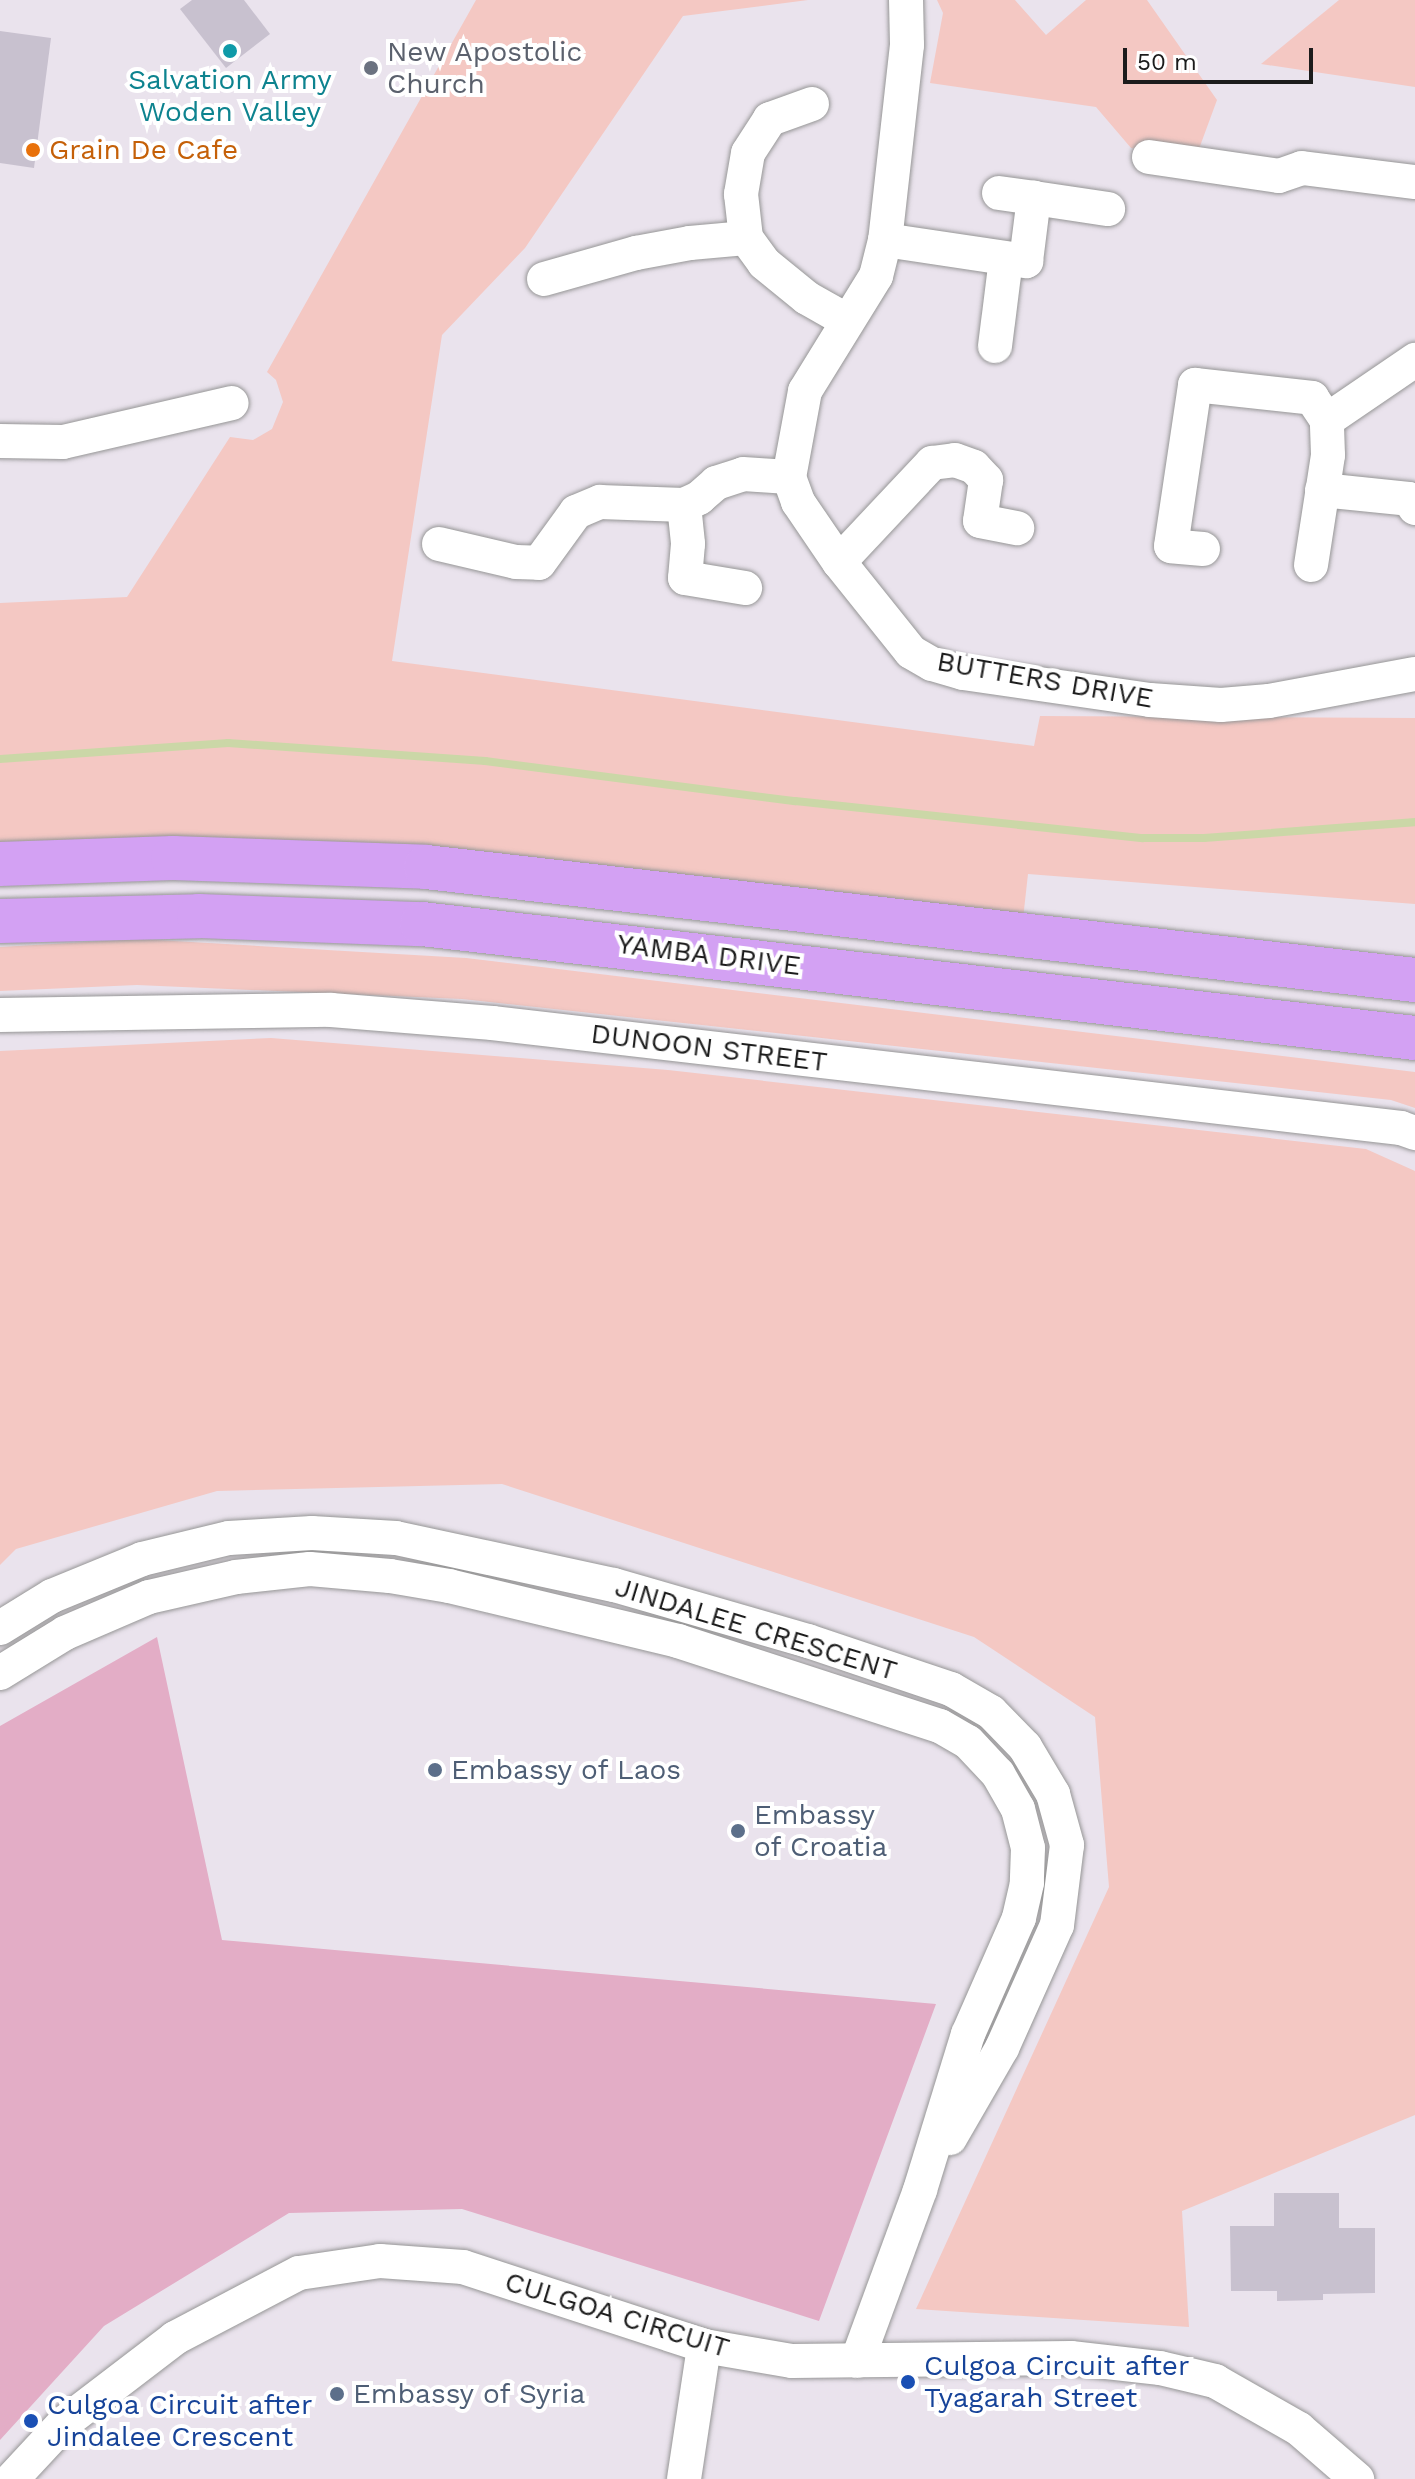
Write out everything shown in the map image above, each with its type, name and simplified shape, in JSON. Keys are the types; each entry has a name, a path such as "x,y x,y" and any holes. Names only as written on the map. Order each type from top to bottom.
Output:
{"main road":[{"name":"YAMBA DRIVE","path":"0,864 173,858 426,867 1415,980"},
{"name":"YAMBA DRIVE","path":"0,921 199,916 422,924 1415,1038"}],"street":[{"path":"439,544 516,562 539,563 576,512 600,502 684,505 699,498 716,483 743,474 789,477 805,391 846,320 876,276 885,240 907,45 906,0"},
{"path":"812,104 770,119 748,153 741,194 746,238 764,263 797,290 846,320"},
{"path":"1149,157 1279,176 1302,168 1415,182"},
{"path":"999,193 1108,209"},
{"path":"885,240 1026,261 1034,198"},
{"path":"544,279 636,253 690,243 746,238"},
{"path":"995,346 1006,259"},
{"path":"1327,420 1415,360"},
{"path":"1203,549 1171,546 1195,385 1312,398 1327,420 1328,455 1311,565"},
{"path":"0,441 63,442 232,403"},
{"path":"839,562 932,463 955,460 974,467 986,480 980,521 1017,528"},
{"name":"BUTTERS DRIVE","path":"789,477 798,502 839,562 911,652 932,664 963,673 1150,700 1221,705 1269,701 1415,674"},
{"path":"1322,490 1413,501"},
{"path":"684,505 688,544 685,578 745,588"},
{"name":"DUNOON STREET","path":"0,1015 331,1010 492,1023 1401,1128 1415,1133"},
{"name":"JINDALEE CRESCENT","path":"0,1628 52,1596 142,1559 229,1538 312,1533 396,1538 614,1585 808,1641 951,1689 991,1712 1025,1747 1053,1794 1067,1845 1065,1886 1057,1925 1002,2048 920,2190"},
{"name":"JINDALEE CRESCENT","path":"0,1673 65,1633 149,1597 236,1577 310,1569 390,1576 449,1586 604,1622 798,1677 940,1726 968,1742 998,1774 1021,1822 1028,1848 1027,1883 1019,1918 968,2034 920,2190 857,2361"},
{"name":"CULGOA CIRCUIT","path":"12,2479 64,2423 175,2338 299,2273 380,2261 463,2267 704,2346 792,2361 1071,2358 1160,2368 1215,2381 1299,2429 1357,2479"},
{"path":"684,2479 704,2346"}],"shaded area":[{"path":"476,0 808,0 683,16 525,248 442,335 392,661 1034,746 1040,716 1415,718 1415,904 1028,874 1023,919 0,849 0,603 127,597 230,437 253,440 272,429 283,402 276,380 267,372"},
{"path":"937,0 1015,0 1046,35 1086,0 1147,0 1217,100 1196,157 1131,148 1096,107 930,83 943,13"},
{"path":"1339,0 1415,0 1415,87 1261,64"},
{"path":"139,939 466,958 1415,1072 1415,1108 1391,1100 462,999 137,985 0,991 0,947"},
{"path":"271,1038 668,1070 1366,1149 1415,1171 1415,2115 1182,2211 1189,2327 916,2309 1109,1887 1095,1717 974,1637 502,1484 217,1491 16,1549 0,1565 0,1051"},
{"path":"157,1637 222,1940 936,2004 819,2321 462,2209 289,2213 104,2326 0,2440 0,1726"}],"building":[{"name":"Salvation Army Woden Valley","path":"192,0 244,0 270,34 226,68 180,9"},
{"path":"0,31 51,38 34,168 0,163"},
{"path":"1274,2193 1339,2193 1339,2228 1375,2228 1375,2293 1323,2294 1323,2300 1277,2301 1277,2291 1231,2291 1230,2226 1274,2226"}],"waterway":[{"path":"0,759 228,743 485,761 795,801 1143,838 1204,838 1415,822"}],"place":[{"name":"Salvation Army Woden Valley","path":"230,51"},
{"name":"New Apostolic Church","path":"371,68"},
{"name":"Grain De Cafe","path":"33,150"},
{"name":"Embassy of Laos","path":"435,1770"},
{"name":"Embassy of Croatia","path":"738,1831"},
{"name":"Culgoa Circuit after Tyagarah Street","path":"908,2382"},
{"name":"Embassy of Syria","path":"337,2394"},
{"name":"Culgoa Circuit after Jindalee Crescent","path":"31,2421"}]}
